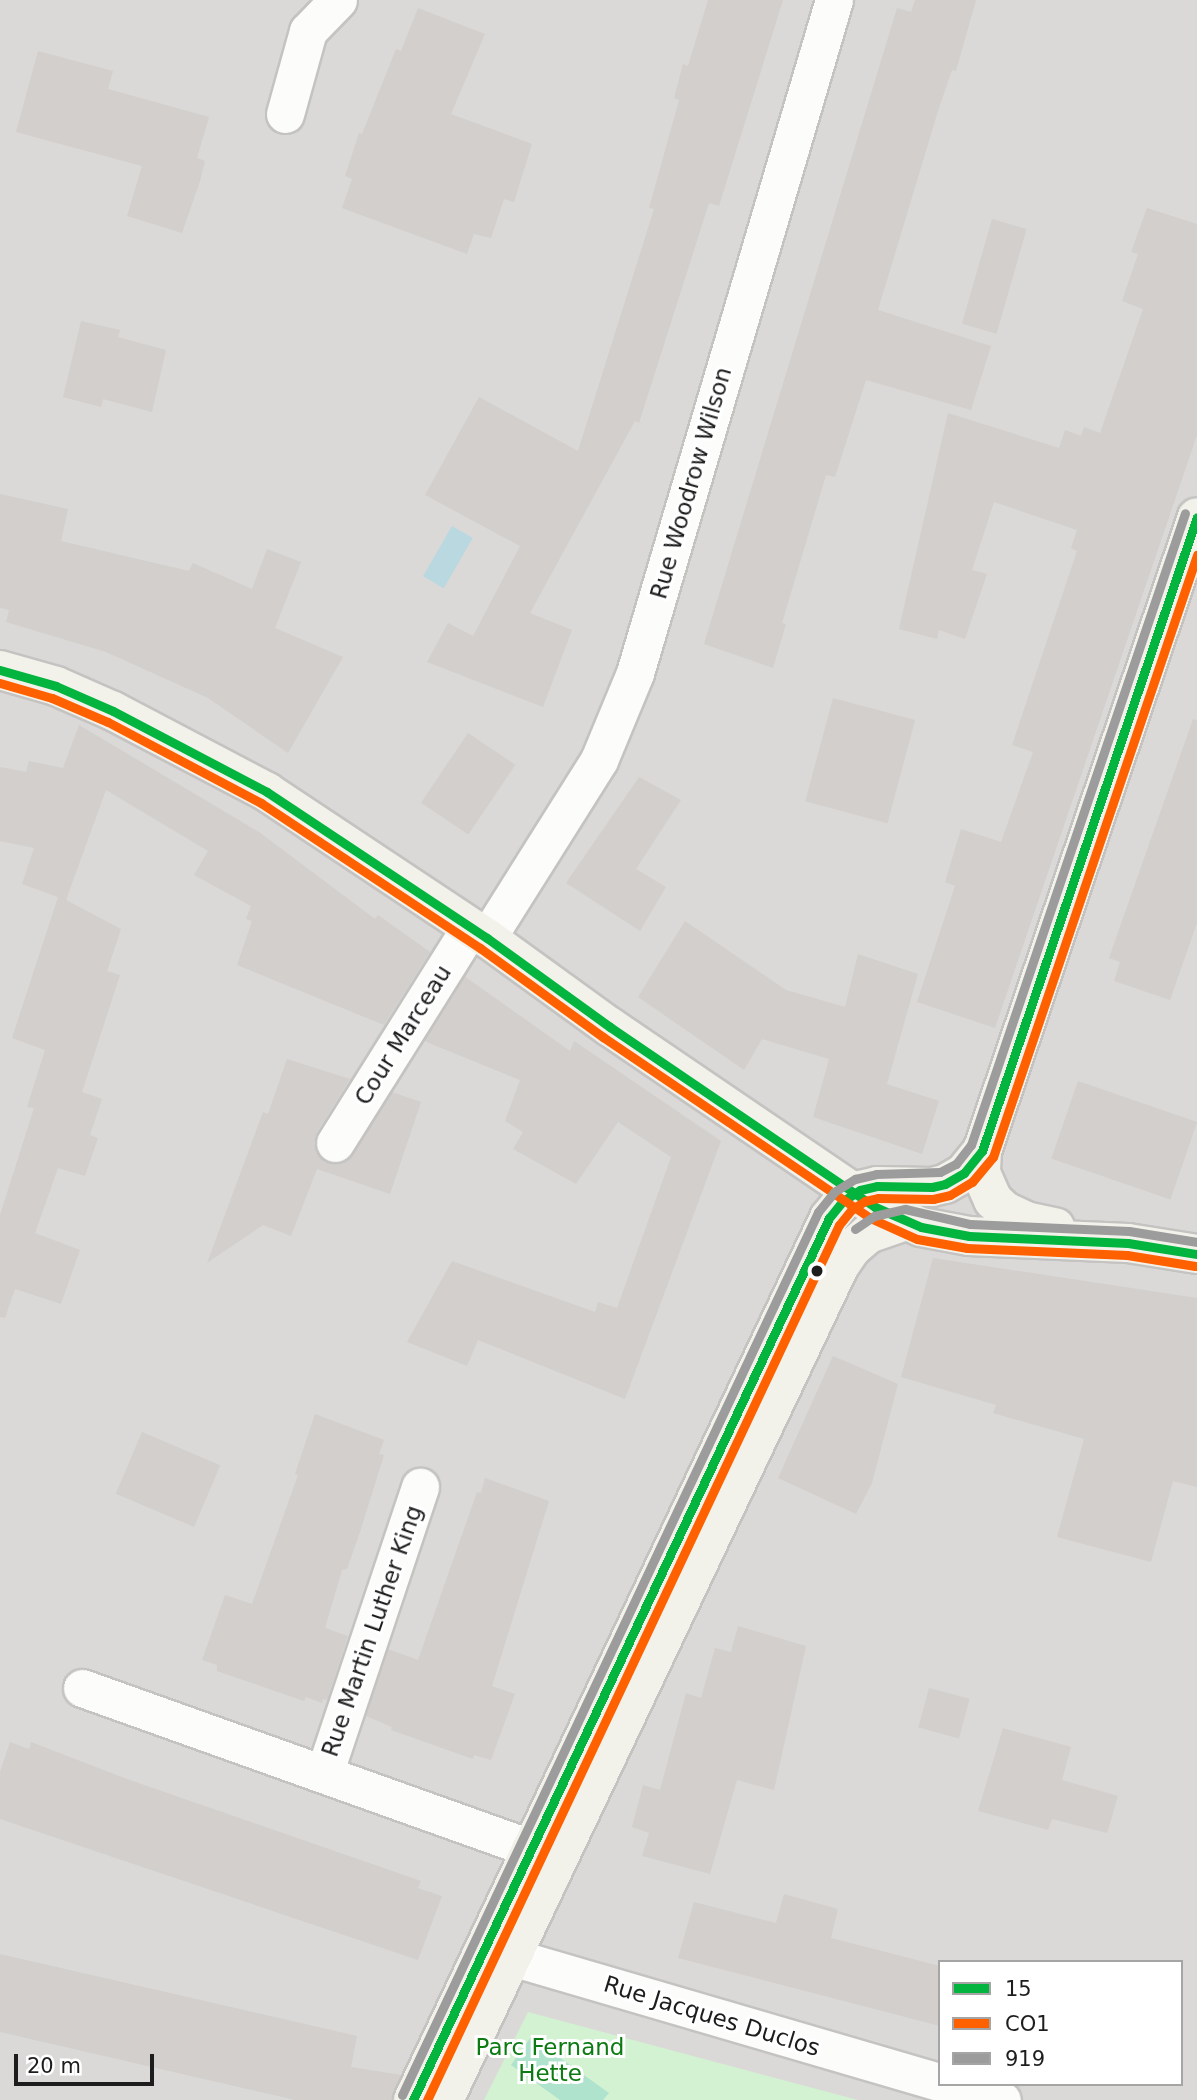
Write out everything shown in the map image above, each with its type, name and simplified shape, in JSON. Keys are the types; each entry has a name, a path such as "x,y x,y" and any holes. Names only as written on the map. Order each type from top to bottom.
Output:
{"street":[{"path":"285,114 308,31 338,0"},
{"name":"Rue Woodrow Wilson","path":"478,933 599,760 630,686 834,0"},
{"path":"413,2100 498,1953 820,1235 835,1209 852,1193 877,1186 945,1185 964,1174 982,1152 1197,517"},
{"path":"0,670 56,686 188,748 267,792 478,933 852,1193 905,1221 933,1230 970,1236 1128,1243"},
{"name":"Cour Marceau","path":"335,1143 478,933"},
{"path":"982,1152 983,1180 993,1200 1005,1211 1026,1221 1128,1243 1197,1254"},
{"path":"545,1853 839,1267 851,1249 868,1234 905,1221"},
{"name":"Rue Martin Luther King","path":"324,1774 420,1487"},
{"name":"Rue Martin Luther King","path":"82,1688 545,1853"},
{"path":"444,2100 498,1953"},
{"name":"Rue Jacques Duclos","path":"498,1953 938,2081"},
{"path":"953,2086 1002,2100"}],"shaded area":[{"path":"0,0 1197,0 1197,2100 0,2100"}],"green space":[{"name":"Parc Fernand Hette","path":"528,2012 858,2100 484,2100"},
{"path":"531,2037 609,2093 603,2100 560,2100 511,2065"}],"water":[{"path":"452,526 473,538 444,588 423,576"}],"building":[{"path":"708,0 783,0 719,206 709,203 639,423 635,421 530,613 572,630 543,707 427,662 448,623 473,636 520,546 425,495 479,397 578,451 654,209 649,208 679,100 674,98 683,64 688,66"},
{"path":"915,0 976,0 956,71 952,70 938,111 878,310 991,346 971,410 866,380 835,477 826,475 782,623 786,624 773,668 704,644 897,8 911,12"},
{"path":"418,8 485,34 451,114 532,144 514,202 504,199 491,238 474,234 467,254 342,208 352,179 345,176 359,133 362,134 396,49 401,51"},
{"path":"38,51 113,71 108,89 209,117 197,158 205,161 182,233 127,216 142,166 16,132"},
{"path":"1147,208 1197,224 1197,435 995,1028 917,1002 955,886 945,882 961,829 1001,842 1033,752 1012,745 1077,551 1071,548 1077,530 994,502 972,570 987,574 965,639 939,630 937,639 899,629 948,413 1059,448 1065,430 1081,436 1084,427 1100,433 1143,309 1122,301 1138,254 1131,252"},
{"path":"992,219 1027,229 997,334 962,324"},
{"path":"81,321 120,330 118,337 166,350 152,412 103,399 101,407 63,397"},
{"path":"0,494 68,509 61,541 189,571 193,563 252,589 267,549 301,562 275,628 343,657 288,753 208,698 106,652 6,622 9,610 0,608"},
{"path":"833,698 915,720 887,823 805,801"},
{"path":"1193,719 1197,720 1197,923 1170,1000 1114,981 1120,962 1109,958"},
{"path":"79,725 259,832 375,919 378,915 430,952 384,1025 237,965 252,921 246,919 251,906 194,875 208,851 106,790 66,900 121,929 107,971 120,975 82,1092 102,1099 90,1135 98,1138 85,1176 58,1168 35,1233 80,1250 61,1304 15,1289 5,1318 0,1317 0,1215 34,1108 27,1107 45,1050 12,1038 58,897 22,884 34,848 0,841 0,767 26,772 29,761 63,768"},
{"path":"468,733 515,765 468,835 421,803"},
{"path":"639,777 681,800 636,869 666,887 640,931 566,883"},
{"path":"685,921 786,990 845,1007 858,954 918,974 887,1084 939,1101 922,1154 813,1117 829,1059 762,1039 744,1070 638,997"},
{"path":"464,976 570,1051 574,1041 721,1141 625,1399 478,1340 467,1366 407,1342 452,1261 595,1312 598,1302 617,1308 671,1157 618,1122 576,1184 513,1149 523,1132 505,1121 520,1080 424,1041"},
{"path":"287,1059 350,1079 317,1132 314,1143 316,1152 324,1161 335,1164 344,1162 352,1155 392,1092 421,1102 390,1194 317,1169 291,1236 263,1225 207,1263 263,1112 268,1114"},
{"path":"1078,1081 1197,1122 1170,1200 1051,1159"},
{"path":"933,1258 1197,1298 1197,1487 1173,1481 1151,1562 1057,1537 1084,1439 993,1413 996,1405 901,1377"},
{"path":"833,1356 898,1384 872,1483 856,1514 778,1478"},
{"path":"315,1414 384,1440 379,1454 384,1455 360,1532 347,1569 342,1570 325,1628 348,1636 327,1700 323,1699 322,1703 306,1697 304,1701 217,1671 217,1665 202,1660 225,1595 252,1604 298,1475 295,1474"},
{"path":"142,1432 220,1465 194,1527 116,1494"},
{"path":"485,1478 549,1501 492,1686 515,1694 491,1760 474,1755 473,1759 391,1730 392,1727 366,1716 388,1649 418,1660 477,1492 481,1493"},
{"path":"738,1626 806,1646 774,1790 737,1780 710,1874 642,1856 649,1833 632,1827 643,1785 660,1790 686,1693 701,1698 715,1648 731,1652"},
{"path":"929,1688 970,1699 959,1738 918,1728"},
{"path":"1003,1728 1071,1747 1062,1780 1118,1796 1107,1833 1052,1819 1048,1830 978,1811"},
{"path":"10,1742 29,1749 31,1742 127,1779 421,1881 418,1888 442,1896 418,1960 0,1819 0,1772"},
{"path":"784,1894 838,1909 831,1938 938,1965 938,2025 678,1958 694,1902 776,1923"},
{"path":"0,1954 357,2036 351,2067 401,2075 391,2100 295,2100 0,2032"}],"transit line":[{"name":"919","path":"402,2095 818,1212 834,1192 855,1179 876,1174 940,1172 956,1164 971,1145 1185,513"},
{"name":"15","path":"413,2100 829,1218 843,1201 860,1190 877,1186 932,1187 945,1184 964,1173 982,1151 1197,517"},
{"name":"CO1","path":"427,2100 839,1225 851,1210 865,1201 878,1198 933,1199 950,1195 972,1182 993,1157 1197,555"},
{"name":"15","path":"0,670 56,686 113,711 267,792 487,938 610,1027 875,1207 921,1227 969,1236 1128,1243 1197,1254"},
{"name":"CO1","path":"0,683 52,698 108,722 261,803 480,948 603,1037 870,1218 917,1239 967,1248 1127,1255 1195,1266"},
{"name":"919","path":"855,1229 874,1216 905,1209 970,1224 1129,1231 1197,1242"}]}
